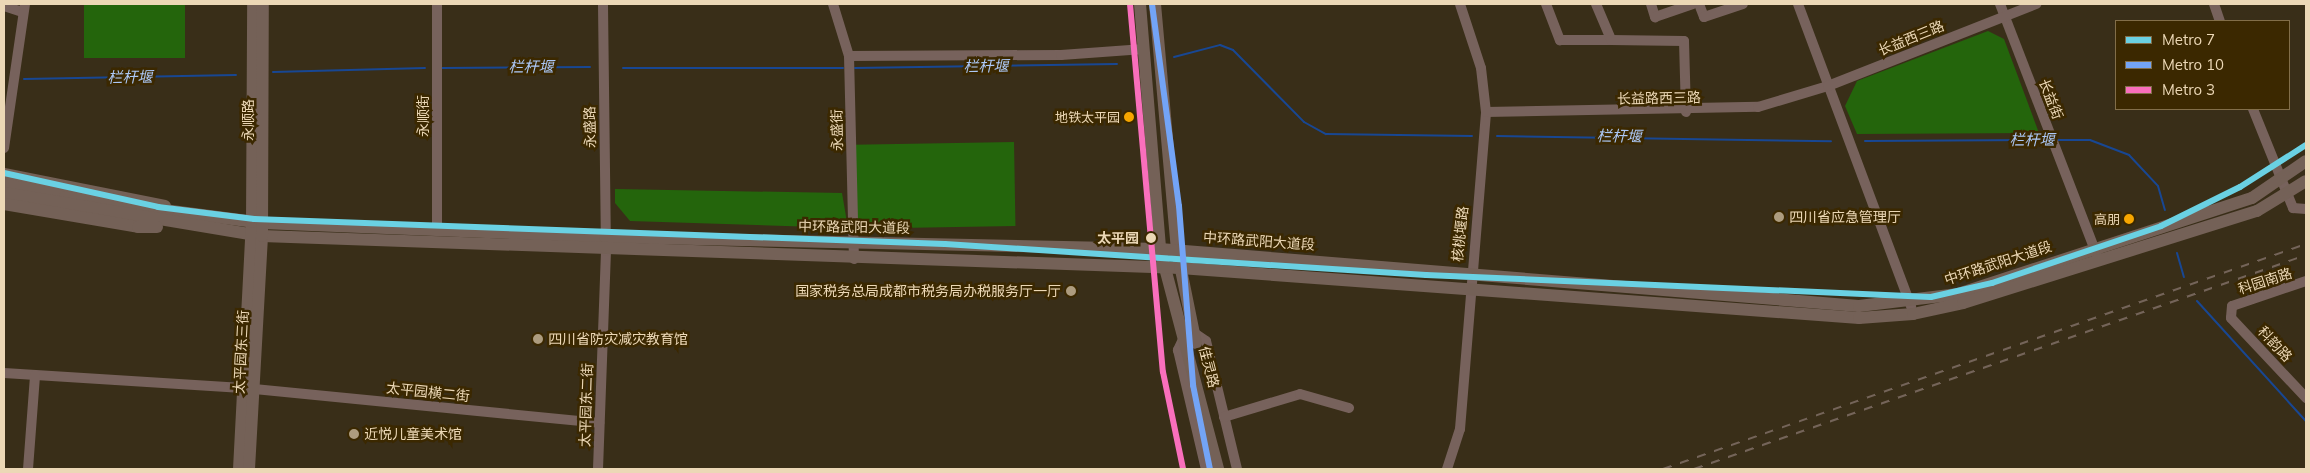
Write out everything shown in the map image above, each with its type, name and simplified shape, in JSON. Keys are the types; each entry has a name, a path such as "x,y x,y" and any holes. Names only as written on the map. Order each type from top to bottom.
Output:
{"main road":[{"path":"253,4 257,229"},
{"name":"永顺路","path":"257,229 263,4"},
{"name":"佳灵路","path":"1140,4 1160,248 1163,268 1189,333"},
{"name":"佳灵路","path":"1154,4 1176,250 1189,333 1227,469"},
{"name":"中环路武阳大道段","path":"257,229 437,229 605,237 1160,248 1470,272 1859,306 1958,294 2094,248 2252,198 2283,180 2306,161"},
{"path":"4,174 145,200 188,220"},
{"name":"中环路武阳大道段","path":"4,193 257,229 606,251 1180,268 1469,287 1859,318 1913,314 2099,260 2257,211 2289,195 2306,181"},
{"name":"中环路武阳大道段","path":"4,184 142,214"},
{"path":"4,204 138,228 188,220"},
{"name":"太平园东三街","path":"250,469 248,389 257,229"},
{"name":"佳灵路","path":"1198,367 1218,469"},
{"path":"239,469 248,389"}],"street":[{"name":"永顺街","path":"437,4 437,229"},
{"name":"永盛路","path":"603,4 606,251"},
{"name":"永盛街","path":"833,4 849,56 854,259"},
{"name":"核桃堰路","path":"1447,469 1460,429 1470,272 1486,112 1481,68 1460,4"},
{"path":"1546,4 1560,40 1684,41 1686,112"},
{"path":"1596,4 1611,40"},
{"path":"1651,4 1656,17 1693,4"},
{"path":"1699,4 1704,18 1743,4"},
{"path":"1798,4 1910,301 1913,314"},
{"name":"长益街","path":"2000,4 2099,260"},
{"name":"长益西三路","path":"1828,86 2036,4"},
{"path":"2214,4 2220,20"},
{"path":"4,6 24,8 4,148"},
{"path":"849,56 1061,55 1144,50"},
{"name":"长益路西三路","path":"1486,112 1686,112 1758,108 1828,86"},
{"path":"2252,110 2293,208 2306,209"},
{"name":"太平园东二街","path":"598,469 606,251"},
{"name":"科园南路","path":"2232,306 2306,281"},
{"name":"科韵路","path":"2232,306 2231,318 2306,398"},
{"path":"1206,469 1178,350 1189,333 1206,341 1237,469"},
{"name":"太平园横二街","path":"4,374 248,389 599,423"},
{"path":"28,469 35,376"},
{"path":"1224,417 1300,394 1348,408"}],"green space":[{"path":"84,4 185,4 185,58 84,58"},
{"path":"1988,31 2004,39 2039,133 1857,134 1845,106 1857,81"},
{"path":"1014,142 1015,226 854,229 853,145"},
{"path":"615,189 842,193 848,228 630,221 615,203"}],"waterway":[{"name":"栏杆堰","path":"1174,57 1220,45 1233,50 1304,122 1326,134 1472,136"},
{"name":"栏杆堰","path":"855,68 1117,64"},
{"name":"栏杆堰","path":"442,68 590,67"},
{"name":"栏杆堰","path":"273,72 425,68"},
{"name":"栏杆堰","path":"623,68 843,68"},
{"name":"栏杆堰","path":"24,79 236,75"},
{"name":"栏杆堰","path":"1497,136 1831,141"},
{"name":"栏杆堰","path":"1865,141 2050,140"},
{"name":"栏杆堰","path":"2057,140 2090,140 2129,155 2158,186 2165,210"},
{"name":"栏杆堰","path":"2177,253 2184,277"},
{"name":"栏杆堰","path":"2197,301 2306,421"}],"railway":[{"path":"1663,469 2306,244"},
{"path":"1694,469 2306,255"}],"metro line":[{"name":"3","path":"1130,4 1163,372 1183,469"},
{"name":"10","path":"1152,4 1179,206 1193,385 1210,469"},
{"name":"7","path":"4,173 158,207 254,219 945,244 1426,275 1931,297 1992,283 2161,226 2240,187 2306,145"}],"place":[{"name":"地铁太平园","path":"1129,117"},
{"name":"四川省应急管理厅","path":"1779,217"},
{"name":"高朋","path":"2129,219"},
{"name":"太平园","path":"1151,238"},
{"name":"国家税务总局成都市税务局办税服务厅一厅","path":"1071,291"},
{"name":"四川省防灾减灾教育馆","path":"538,339"},
{"name":"近悦儿童美术馆","path":"354,434"}]}
